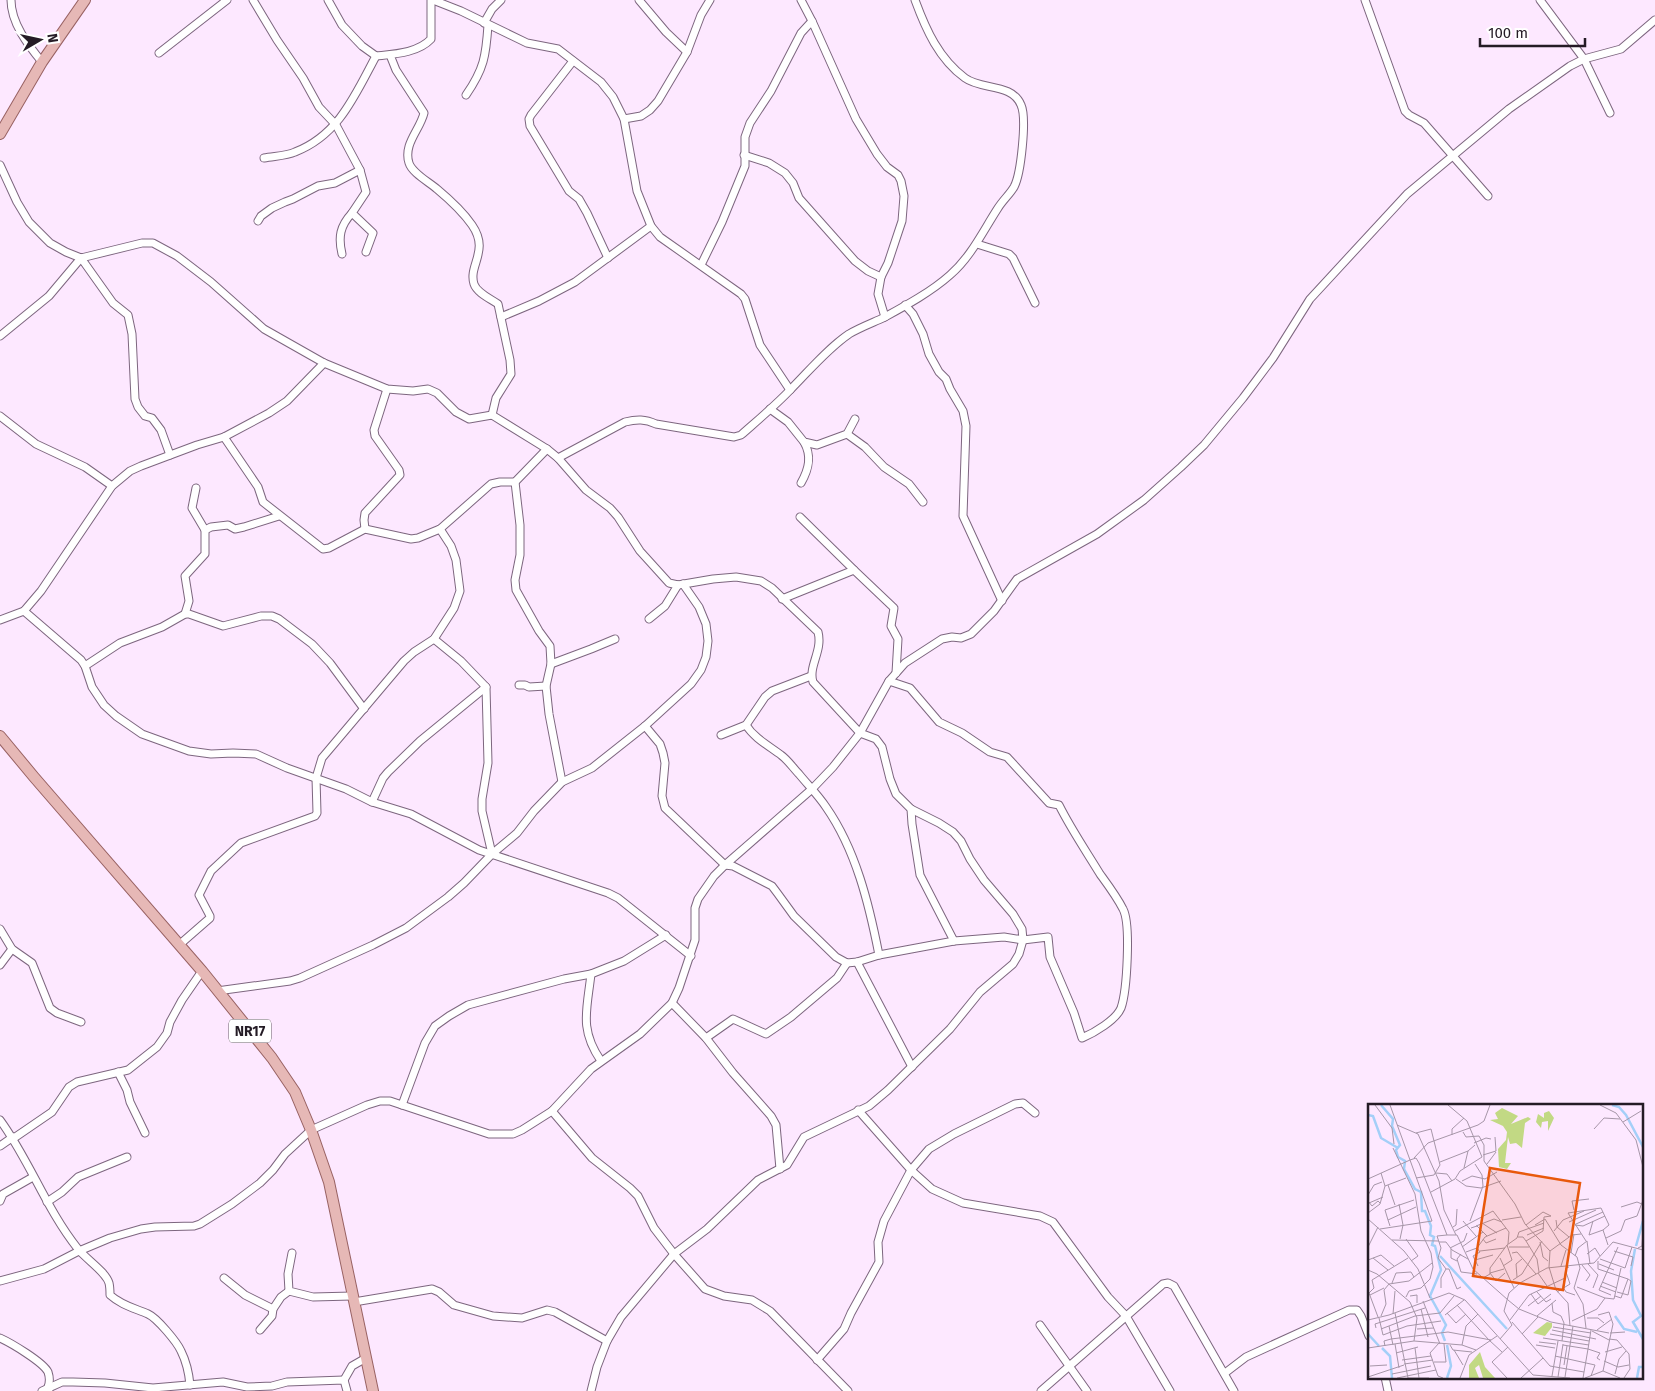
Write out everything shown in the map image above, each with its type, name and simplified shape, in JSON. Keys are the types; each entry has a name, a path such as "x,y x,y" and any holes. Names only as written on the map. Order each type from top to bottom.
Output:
{"main road":[{"path":"0,134 42,62 85,0"},
{"name":"NR17","path":"0,736 202,971 286,1077 295,1092 311,1130 329,1182 373,1391"}],"street":[{"path":"11,0 12,12 18,25 42,62"},
{"path":"159,53 228,0"},
{"path":"253,0 303,78 319,107 336,125 360,170 366,192 342,227 339,242 342,254"},
{"path":"328,0 342,25 362,46 376,56 390,55 426,45 431,39 432,0 527,43 558,49 601,82 613,97 624,119 637,191 651,226 660,237 741,294 745,299 760,345 790,390"},
{"path":"466,95 483,66 486,56 486,24 492,9 501,0"},
{"path":"639,0 666,32 687,52"},
{"path":"624,119 641,116 658,101 687,52 700,15 710,0"},
{"path":"800,0 812,21 856,119 876,154 887,167 898,175 901,182 904,196 902,221 888,263 881,277 878,294 885,317"},
{"path":"558,458 625,422 636,419 734,437 741,435 790,390 816,362 848,335 885,317 932,289 951,275 976,244 999,206 1014,186 1021,164 1023,107 1018,98 1011,92 967,80 948,62 933,42 915,0"},
{"path":"1365,0 1405,111 1424,123 1488,196"},
{"path":"1540,0 1584,59 1610,113"},
{"path":"0,1280 44,1269 110,1238 141,1229 200,1224 232,1204 260,1183 273,1170 284,1154 311,1130 380,1101 402,1104 489,1134 513,1134 552,1111 591,1069 640,1034 672,1003 691,956 695,940 695,908 698,899 714,876 725,865 812,790 833,768 860,733 889,681 904,663 942,639 962,638 970,634 994,611 1017,579 1096,534 1144,500 1182,467 1204,444 1243,398 1273,358 1310,299 1407,194 1508,110 1570,66 1584,59 1621,49 1655,20"},
{"path":"700,265 722,222 745,166 745,137 750,123 772,91 801,33 812,21"},
{"path":"390,55 396,70 424,113 422,121 407,150 409,164 424,180 450,201 472,225 480,245 480,254 474,272 474,284 498,304 510,360 511,374 496,398 492,415"},
{"path":"264,158 293,153 328,134 352,102 376,56"},
{"path":"574,61 531,115 529,119 530,126 568,191 579,199 608,258"},
{"path":"744,155 769,163 785,173 793,183 799,198 856,261 868,272 881,277"},
{"path":"0,165 16,202 29,222 50,243 81,258 113,303 128,315 132,334 135,399 145,416 152,418 161,430 170,456"},
{"path":"258,221 261,216 285,202 318,186 335,183 360,170"},
{"path":"352,213 373,233 366,252"},
{"path":"501,317 539,301 575,282 651,226"},
{"path":"0,336 49,296 81,258 142,243 153,243 184,261 264,329 324,363 387,389 413,391 428,389 437,393 456,412 469,419 492,415 547,449 558,458 586,490 610,508 640,551 670,583 680,585 736,577 761,581 772,588 818,632 820,640 811,676 813,682 860,733 876,739 882,747 896,794 911,809 946,827 961,841 984,880 1013,914 1022,929 1023,940 1019,954 1013,964 980,992 950,1029 888,1090 869,1106 804,1137 787,1165 758,1180 707,1228 674,1254 621,1317 607,1340 591,1391"},
{"path":"976,244 1009,254 1014,258 1035,303"},
{"path":"905,305 913,314 923,334 929,354 938,372 946,380 963,411 966,426 963,516 1002,600"},
{"path":"0,620 24,611 41,591 112,486 141,466 224,437 270,414 287,401 324,363"},
{"path":"365,529 364,520 366,513 400,475 399,470 375,436 374,430 387,389"},
{"path":"770,409 788,422 808,448 810,456 808,472 801,483"},
{"path":"0,418 36,444 84,467 112,486"},
{"path":"804,442 817,445 847,434 855,419"},
{"path":"847,434 865,447 884,467 909,484 923,502"},
{"path":"224,437 258,487 263,502 323,549 329,548 365,529 411,539 440,529 463,506 491,484 515,482 547,449"},
{"path":"515,482 520,526 520,555 515,580 516,590 539,631 550,646 551,664 546,686 549,714 562,782"},
{"path":"185,614 189,601 185,576 205,554 205,530 192,508 196,488"},
{"path":"205,530 211,527 228,525 235,528 244,527 280,516"},
{"path":"800,517 894,608 891,626 898,639 896,673"},
{"path":"178,945 210,918 199,895 211,871 241,843 315,816 317,813 316,778 322,758 404,661 434,639 454,608 460,591 456,560 452,546 440,529"},
{"path":"782,599 854,570"},
{"path":"649,619 665,606 680,585"},
{"path":"217,991 300,978 406,928 448,897 492,854 518,833 534,811 562,782 592,768 645,726 691,684 701,670 706,657 708,641 706,624 699,607 680,585"},
{"path":"24,611 81,660 86,666 92,687 104,705 142,734 189,751 211,754 256,754 287,768 346,789 372,802 411,814 479,850 608,893 618,898 691,956"},
{"path":"86,666 120,643 162,627 185,614 222,626 260,616 272,616 279,619 312,644 330,662 364,709"},
{"path":"551,664 592,649 615,638"},
{"path":"434,639 486,687 488,763 482,811 492,854"},
{"path":"721,735 746,725 765,697 772,691 811,676"},
{"path":"645,726 660,744 663,753 665,763 662,796 665,808 725,865 732,866 772,886 794,916 836,957 846,963 857,962 879,955 954,941 1004,937 1023,940 1048,937 1050,957 1074,1013 1082,1038 1090,1035 1121,1009 1128,969 1125,911 1073,832 1059,805 1049,803 1007,757 990,752 962,733 939,722 910,688 889,681"},
{"path":"519,685 529,687 546,686"},
{"path":"372,802 383,778 388,772 420,741 486,687"},
{"path":"746,725 768,747 782,755 826,807 842,834 856,867 870,911 879,955"},
{"path":"911,809 920,875 954,941"},
{"path":"0,929 12,948 32,964 50,1008 57,1014 81,1022"},
{"path":"402,1104 425,1043 435,1026 449,1016 468,1005 564,979 591,974 624,961 666,935"},
{"path":"0,965 12,948"},
{"path":"857,962 912,1067"},
{"path":"706,1038 733,1019 766,1034 792,1017 837,978 846,963"},
{"path":"0,1146 52,1112 69,1087 77,1082 128,1070 157,1046 167,1032 170,1022 182,1000 202,971"},
{"path":"591,974 586,1027 593,1049 601,1061"},
{"path":"672,1003 706,1038 733,1073 756,1096 771,1116 776,1125 780,1168"},
{"path":"118,1072 145,1132"},
{"path":"817,1360 844,1329 850,1313 879,1262 878,1242 884,1221 911,1170 929,1149 954,1134 1015,1104 1024,1103 1035,1113"},
{"path":"858,1110 911,1170 932,1189 963,1203 1040,1216 1053,1222 1108,1297 1126,1316 1170,1391"},
{"path":"552,1111 592,1158 638,1196 654,1228 674,1254 706,1289 724,1296 752,1300 770,1311 848,1391"},
{"path":"0,1120 13,1138 47,1202 79,1251 109,1282 110,1295 117,1301 150,1315 161,1325 181,1350 190,1385"},
{"path":"47,1202 62,1192 78,1177 127,1157"},
{"path":"0,1202 3,1194 34,1177"},
{"path":"289,1291 288,1274 292,1253"},
{"path":"224,1278 245,1295 273,1309"},
{"path":"1041,1391 1163,1284 1168,1283 1174,1286 1234,1391"},
{"path":"289,1291 313,1297 353,1299 432,1289 439,1292 454,1305 493,1316 522,1318 546,1310 555,1312 607,1340"},
{"path":"260,1330 272,1316 273,1309 281,1297 289,1291"},
{"path":"1225,1373 1246,1357 1349,1310 1357,1310 1368,1334"},
{"path":"1040,1325 1087,1391"},
{"path":"0,1338 34,1359 47,1371 50,1382 47,1390"},
{"path":"347,1391 344,1380 352,1366 366,1358"},
{"path":"1385,1378 1388,1391"},
{"path":"47,1390 62,1382 105,1383 153,1388 223,1382 247,1386 264,1386 288,1382 344,1380"},
{"path":"278,1391 288,1382"}]}
